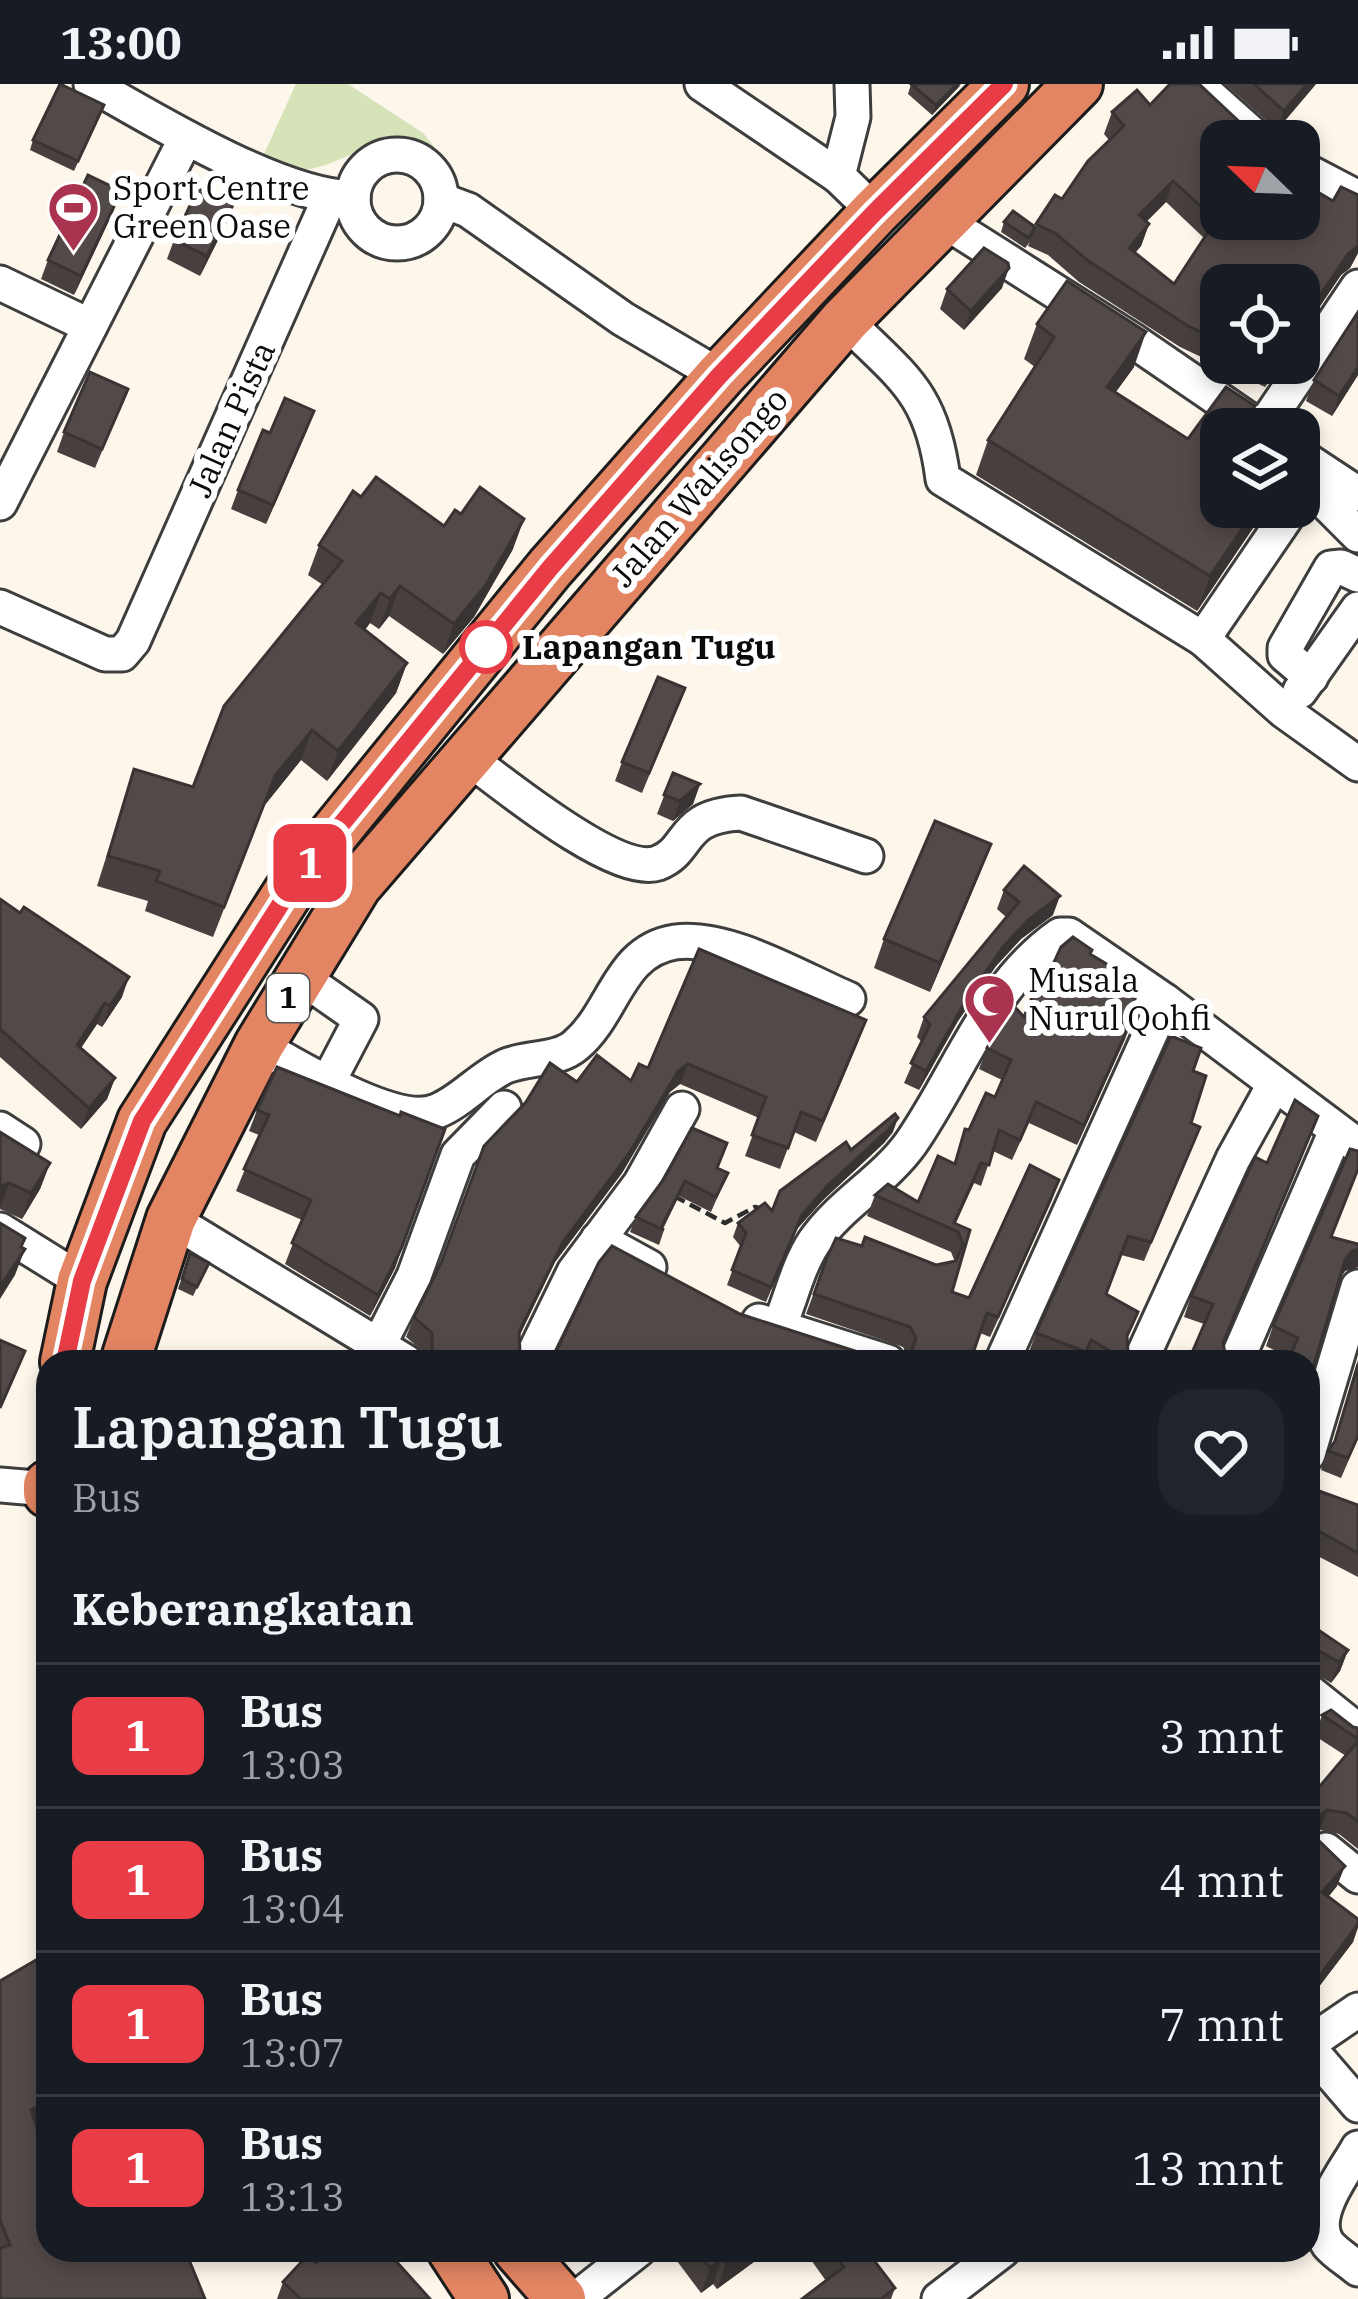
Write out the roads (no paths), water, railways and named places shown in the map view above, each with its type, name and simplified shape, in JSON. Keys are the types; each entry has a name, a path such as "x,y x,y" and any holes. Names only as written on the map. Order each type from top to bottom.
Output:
{"highway":[{"name":"Jalan Walisongo","path":"128,1350 171,1219 323,991 358,885 844,320 1078,84"},
{"name":"Jalan Walisongo","path":"68,1350 82,1281 142,1121 296,880 550,568 719,376 999,86"},
{"path":"550,568 596,605"},
{"path":"460,2262 484,2299"},
{"path":"529,2262 562,2299"}],"street":[{"path":"91,84 186,138 341,198 365,230 379,240 413,240 428,231 438,217 441,200 439,183 429,168 398,154 366,167 341,198"},
{"path":"702,84 838,176 875,212"},
{"path":"838,176 853,117 852,84"},
{"path":"1196,84 1236,120"},
{"path":"0,503 186,138"},
{"path":"1320,177 1358,198"},
{"name":"Jalan Pista","path":"0,607 105,654 122,654 133,641 341,198"},
{"path":"441,200 468,209 623,319 719,376"},
{"path":"944,221 1231,408"},
{"path":"0,283 86,333"},
{"path":"1276,408 1358,287"},
{"path":"0,302 86,333"},
{"path":"844,320 924,403 935,429 944,478 1203,639 1284,711 1358,764"},
{"path":"1320,468 1358,494"},
{"path":"1320,498 1358,535"},
{"path":"1203,639 1279,528"},
{"path":"1311,677 1285,655 1286,648 1331,568 1358,575"},
{"path":"1284,711 1358,609"},
{"path":"467,757 607,855 636,867 663,862 695,824 720,814 741,813 866,856"},
{"path":"779,1328 813,1243 836,1230 889,1171 986,1016 1060,934 1069,935 1166,1001 1347,1138 1242,1350"},
{"path":"279,1057 389,1111 434,1113 495,1071 517,1061 560,1054 576,1045 638,956 671,943 710,940 848,999"},
{"path":"323,991 358,1013 360,1026 328,1082"},
{"path":"1013,1350 1166,1001"},
{"path":"1145,1350 1223,1179 1274,1085"},
{"path":"387,1350 458,1155 504,1108"},
{"path":"536,1350 574,1272 643,1179 682,1109"},
{"path":"171,1219 373,1350"},
{"path":"0,1230 82,1281"},
{"path":"598,1239 670,1280"},
{"path":"1320,1414 1358,1287"},
{"path":"724,1308 850,1350"},
{"path":"0,1485 36,1488"},
{"path":"1320,1701 1358,1731"},
{"path":"1326,1850 1358,1876"},
{"path":"1320,2040 1352,2023"},
{"path":"1320,2060 1358,2104"},
{"path":"1358,2148 1324,2212 1321,2227 1328,2244 1358,2269"},
{"path":"576,2299 623,2262"},
{"path":"939,2299 987,2262"}],"place":[{"name":"Sport Centre Green Oase","path":"74,253"},
{"name":"Lapangan Tugu","path":"486,647"},
{"name":"Musala Nurul Qohfi","path":"989,1045"}]}
